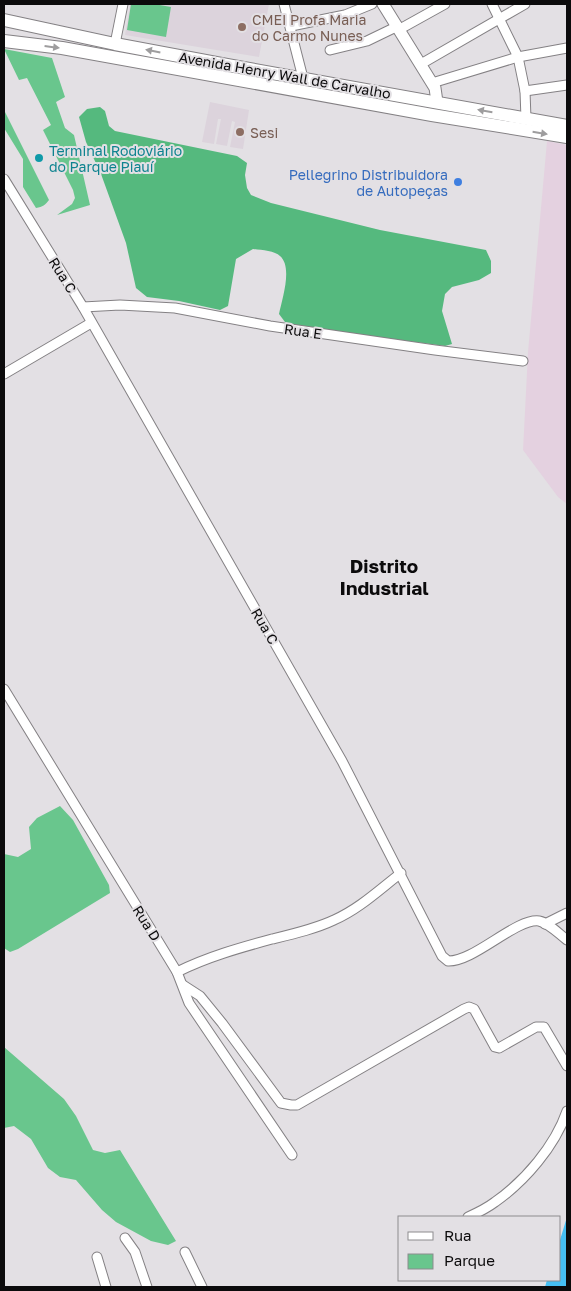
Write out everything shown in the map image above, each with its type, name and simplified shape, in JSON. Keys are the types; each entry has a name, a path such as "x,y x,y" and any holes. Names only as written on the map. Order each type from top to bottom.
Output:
{"main road":[{"name":"Avenida Henry Wall de Carvalho","path":"4,20 432,115 507,121 526,119 567,126"},
{"path":"4,25 30,26"},
{"name":"Avenida Henry Wall de Carvalho","path":"4,41 273,79 303,78 438,102 567,137"},
{"path":"432,115 438,102"}],"street":[{"path":"115,44 123,4"},
{"path":"284,4 303,78"},
{"path":"291,26 345,15 372,4"},
{"path":"383,4 432,83 438,102"},
{"path":"330,50 367,41 399,28 445,4"},
{"path":"492,4 518,57 525,91 526,119"},
{"path":"421,64 525,4"},
{"path":"432,83 518,57 567,48"},
{"path":"525,91 567,85"},
{"name":"Rua C","path":"4,179 83,307 342,761 442,956 448,961 461,959 524,924 538,921 546,924"},
{"name":"Rua E","path":"83,307 120,305 175,308 270,326 522,361"},
{"path":"4,374 91,323"},
{"name":"Rua D","path":"4,689 177,972 189,1003 292,1155"},
{"path":"177,972 193,964 238,948 309,929 334,920 364,902 400,873"},
{"path":"567,913 546,924 567,940"},
{"path":"183,985 200,996 281,1103 285,1104 297,1105 469,1007 474,1009 495,1047 499,1048 536,1027 544,1026 567,1066"},
{"path":"470,1216 494,1204 521,1182 558,1134 567,1111"},
{"path":"125,1238 135,1252 147,1287"},
{"path":"185,1252 202,1287"},
{"path":"98,1257 106,1287"}],"shaded area":[{"path":"130,4 269,4 259,57 125,35"},
{"name":"Sesi","path":"210,102 249,110 243,149 230,147 235,122 232,121 227,146 216,144 221,119 218,119 214,144 202,142"},
{"path":"547,141 567,145 567,504 558,497 523,450 528,352"}],"green space":[{"path":"131,4 154,4 171,7 166,37 127,30"},
{"path":"4,49 52,58 65,97 56,102 65,128 74,135 90,205 57,215 72,204 75,198 73,190 43,130 51,125 27,78 19,80"},
{"path":"100,107 105,111 109,126 115,131 237,156 247,163 245,175 247,188 251,195 271,203 380,230 486,250 491,261 491,273 479,280 452,287 445,294 442,311 452,344 445,346 301,327 285,322 279,314 286,284 284,261 278,254 264,250 253,249 236,259 228,306 220,310 179,301 147,297 136,288 126,243 101,174 86,142 79,117 87,109"},
{"path":"4,110 49,200 40,207 36,208 23,187 23,159 4,128"},
{"path":"60,806 73,820 109,885 110,893 10,952 4,948 4,854 18,857 31,849 29,827 37,818"},
{"path":"4,1047 64,1099 76,1116 93,1150 105,1153 120,1150 176,1241 168,1245 151,1241 116,1222 102,1210 76,1180 60,1177 48,1168 31,1139 14,1126 4,1128"}],"water":[{"path":"567,1217 567,1287 545,1287 547,1281 561,1281 561,1237"}],"place":[{"name":"CMEI Profª Maria do Carmo Nunes","path":"242,27"},
{"name":"Sesi","path":"240,132"},
{"name":"Terminal Rodoviário do Parque Piauí","path":"39,158"},
{"name":"Pellegrino Distribuidora de Autopeças","path":"458,182"}],"district":[{"name":"Distrito Industrial","path":"384,576"}]}
